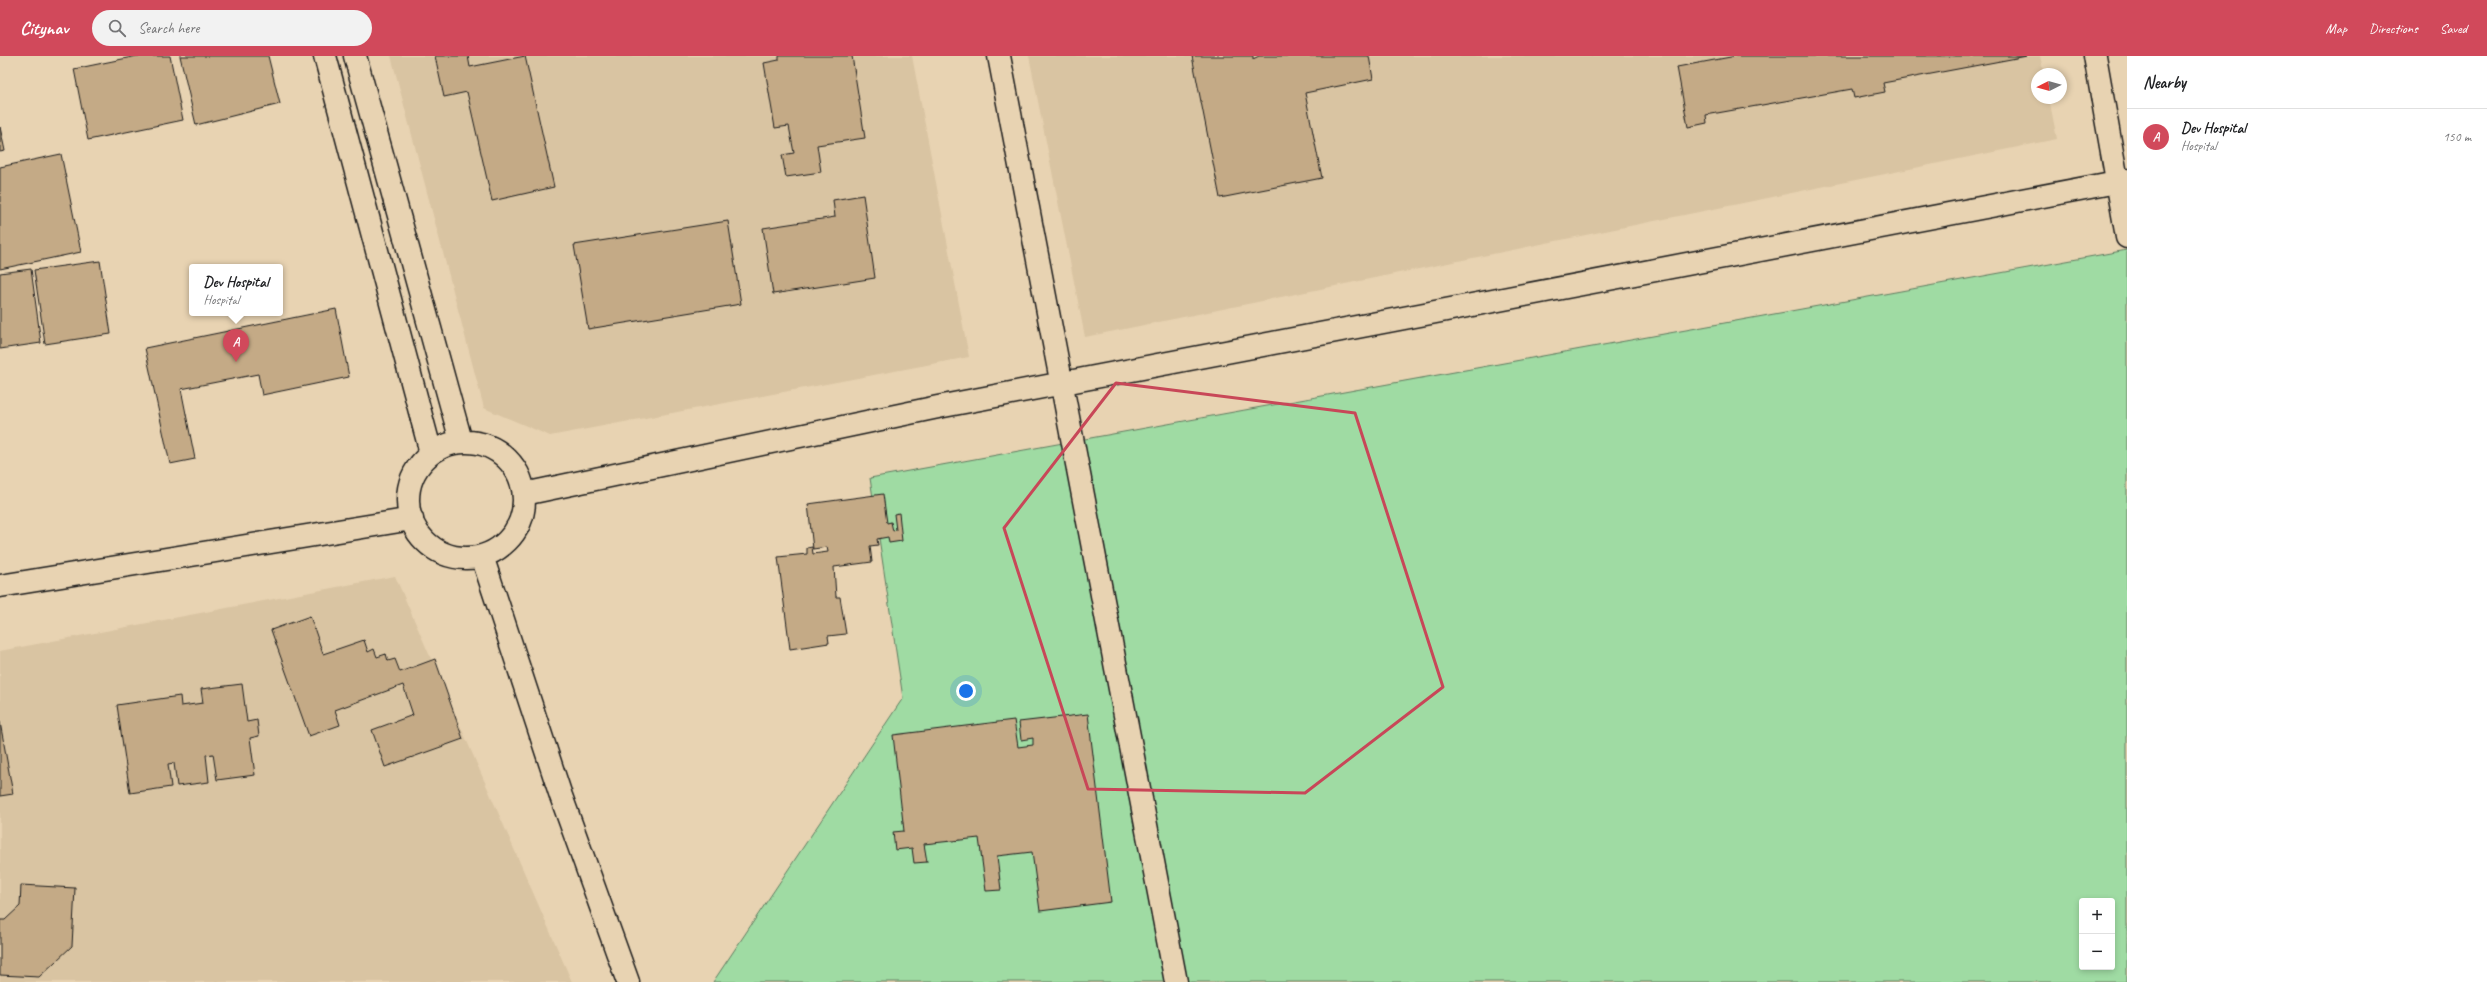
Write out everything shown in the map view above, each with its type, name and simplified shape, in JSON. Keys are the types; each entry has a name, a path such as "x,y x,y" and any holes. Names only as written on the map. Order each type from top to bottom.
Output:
{"street":[{"path":"325,56 431,453"},
{"path":"355,56 461,440"},
{"path":"999,56 1060,384 1176,982"},
{"path":"2094,56 2122,181 2127,237"},
{"path":"524,494 938,407 2122,181"},
{"path":"461,440 489,446 506,458 518,474 524,494 522,514 514,532 500,547 482,556 462,558 443,554 426,543 412,519 408,507 409,487 417,467 431,453 461,440"},
{"path":"0,586 412,519"},
{"path":"482,556 561,796 628,982"}],"highlighted area":[{"path":"1116,383 1355,413 1443,687 1305,793 1088,789 1004,528"}],"shaded area":[{"path":"391,56 912,56 969,357 550,436 484,408"},
{"path":"1029,56 2040,56 2043,68 2031,68 2031,104 2050,104 2057,139 1085,337"},
{"path":"395,576 572,982 0,982 0,651"}],"green space":[{"path":"2127,250 2127,982 713,982 903,698 870,478"}],"building":[{"path":"137,56 170,56 183,120 88,140 74,69"},
{"path":"180,56 268,56 280,104 196,125"},
{"path":"435,56 468,56 470,67 525,56 554,187 492,201 467,92 444,97"},
{"path":"779,56 852,56 865,138 817,145 821,172 786,177 782,155 794,153 789,126 775,128 764,63 779,60"},
{"path":"1192,56 1253,56 1253,59 1259,56 1369,56 1373,79 1305,93 1322,178 1220,198"},
{"path":"1736,56 2027,56 1883,83 1885,92 1854,98 1852,89 1706,115 1707,123 1688,127 1677,67"},
{"path":"0,127 5,151 0,152"},
{"path":"61,154 81,252 0,269 0,167"},
{"path":"863,195 875,278 773,294 763,228 835,217 833,200"},
{"path":"728,221 741,304 588,329 574,245"},
{"path":"100,261 111,334 45,344 34,270"},
{"path":"31,269 41,343 0,349 0,273"},
{"path":"336,309 349,377 262,395 258,374 181,389 195,459 170,464 145,348"},
{"path":"883,494 887,523 891,522 893,531 896,530 894,514 899,513 902,541 889,543 888,537 877,539 878,545 870,546 872,562 834,567 836,597 840,597 846,634 828,636 829,643 790,649 778,557 807,554 807,548 812,547 813,554 828,552 827,547 813,549 808,504"},
{"path":"310,616 323,654 364,640 368,652 374,649 377,657 386,654 388,661 395,659 400,672 435,659 463,739 385,767 372,730 413,715 403,685 335,710 340,725 309,736 271,630"},
{"path":"242,684 247,722 257,720 259,736 250,738 255,775 217,780 213,754 206,755 209,782 177,786 174,763 168,764 171,787 130,793 117,705 180,696 181,706 203,703 201,689"},
{"path":"1088,714 1111,902 1040,911 1032,852 997,856 1001,890 986,891 979,838 924,844 927,862 914,863 912,848 895,850 893,832 904,831 893,735 1014,720 1018,747 1033,745 1033,738 1021,740 1019,722"},
{"path":"0,722 13,794 0,796"},
{"path":"21,885 75,888 72,946 39,977 0,975 0,920 5,920 20,906"}],"place":[{"name":"Dev Hospital","path":"236,362"}]}
